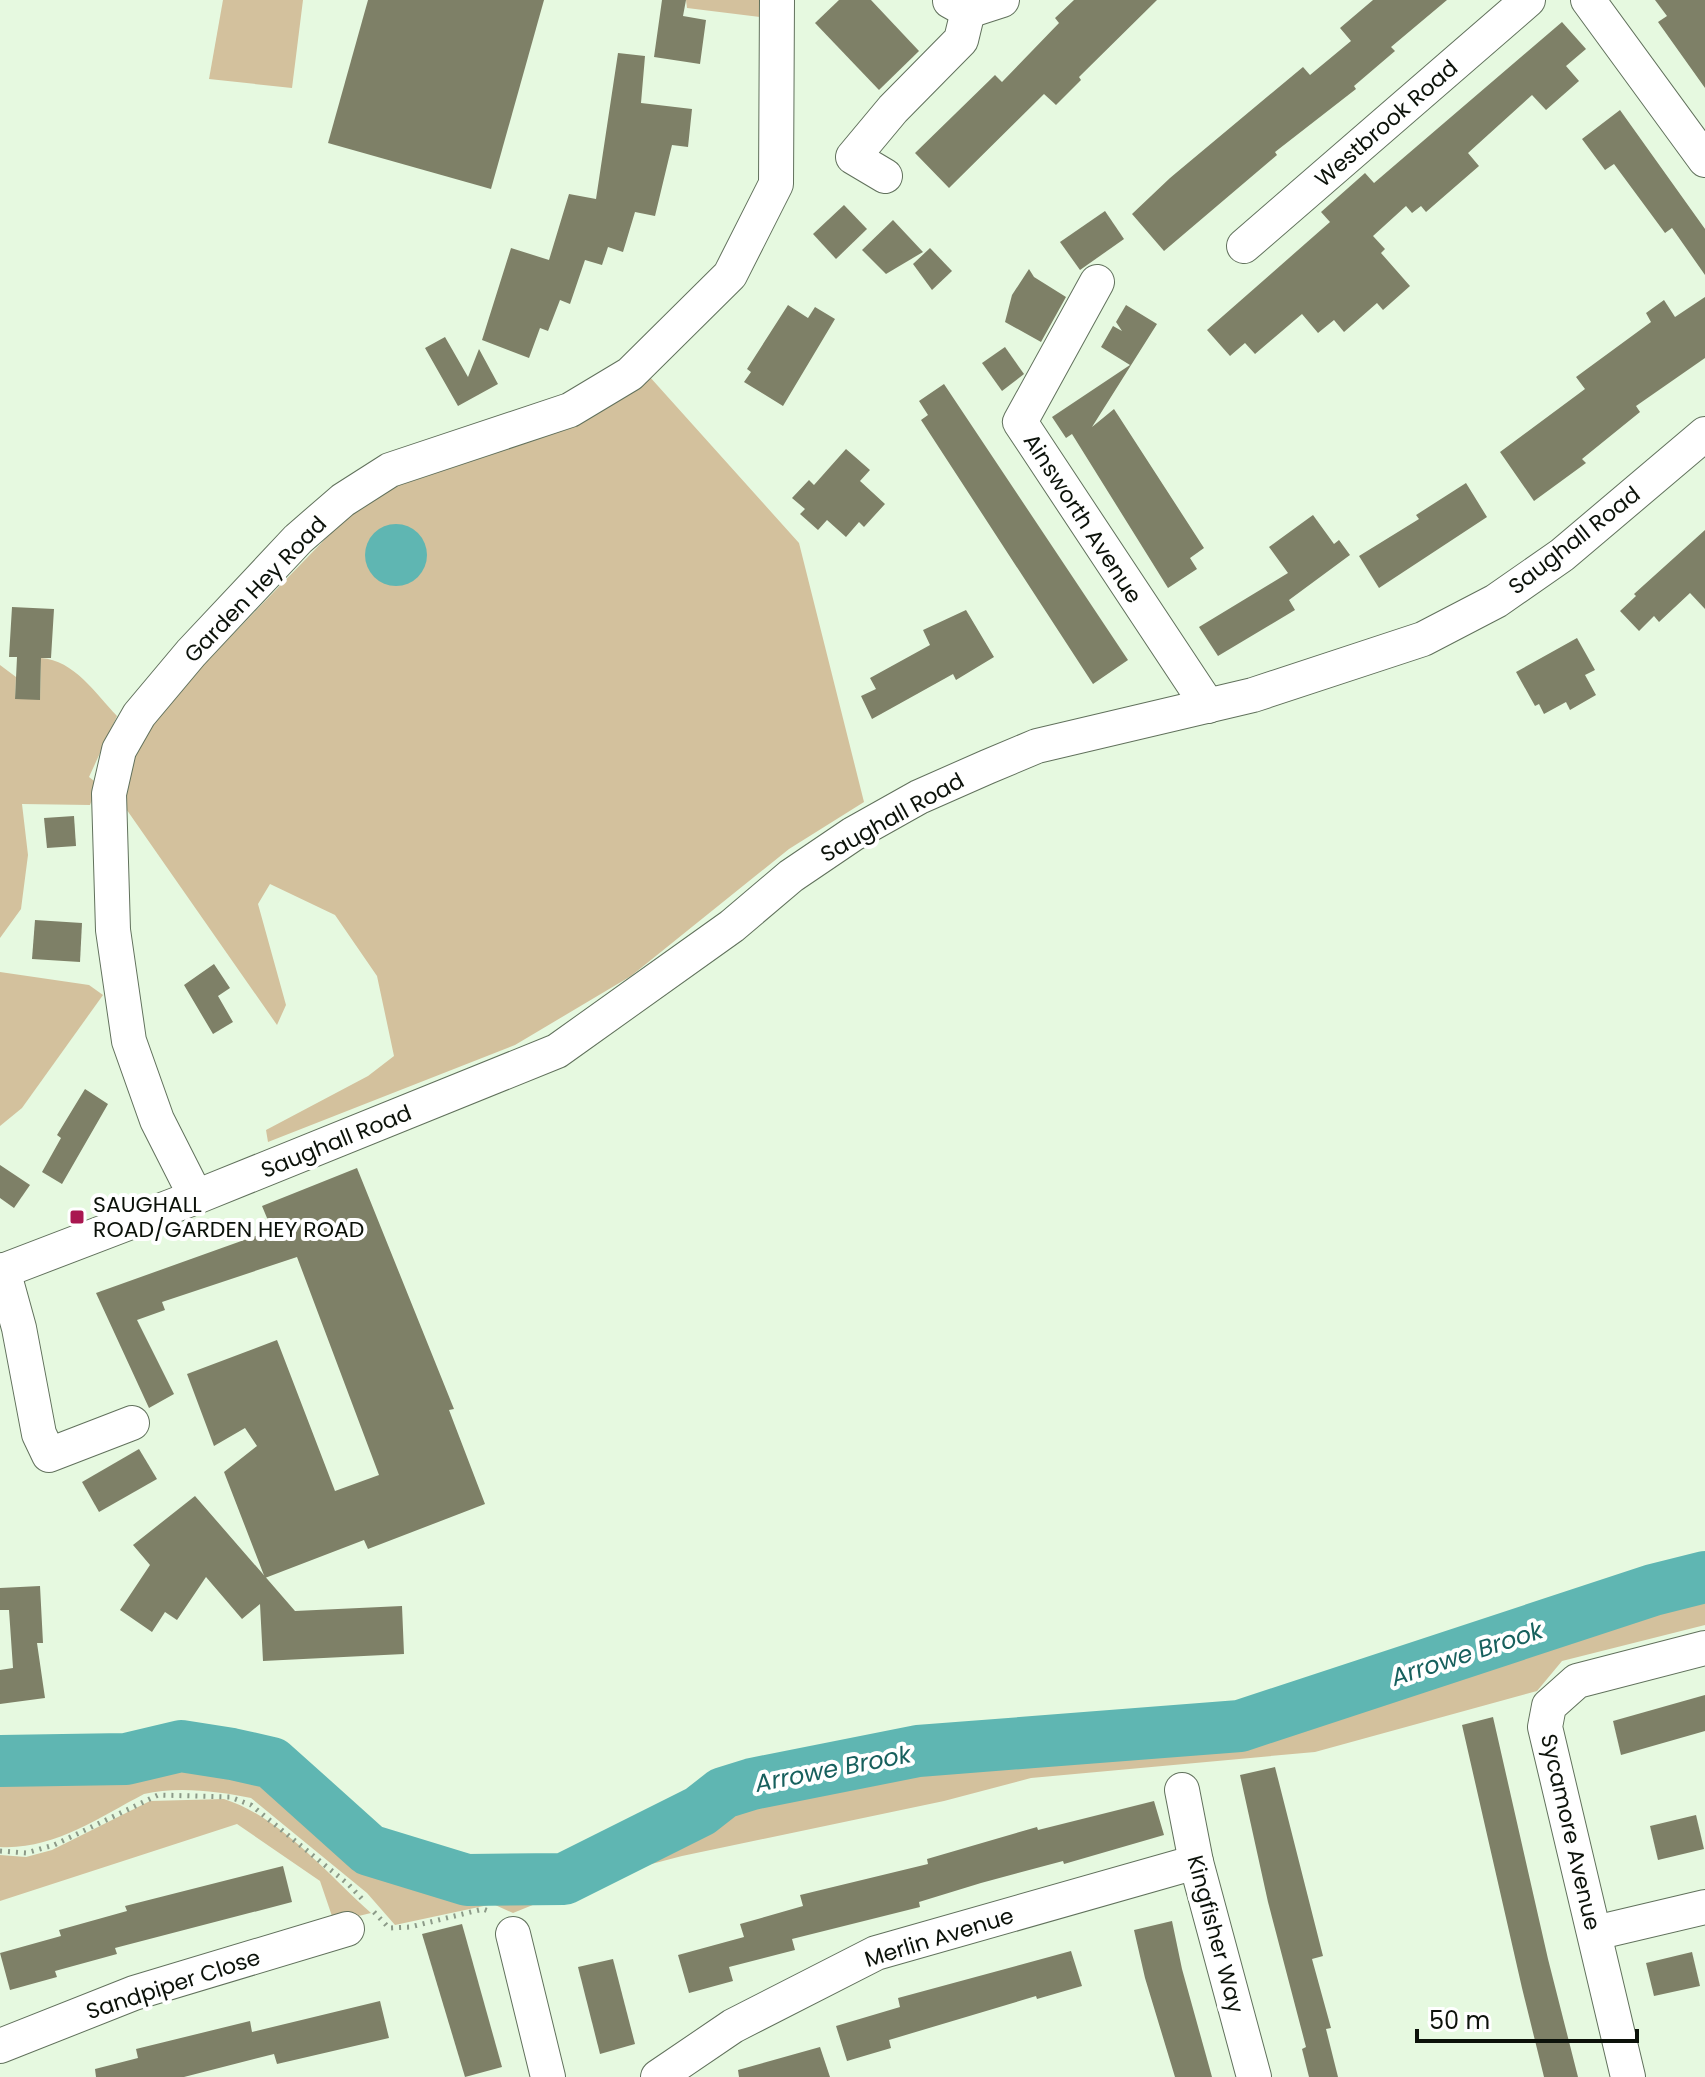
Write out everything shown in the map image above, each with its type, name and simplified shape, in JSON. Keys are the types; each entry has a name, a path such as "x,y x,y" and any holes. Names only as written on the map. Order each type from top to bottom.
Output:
{"street":[{"name":"Garden Hey Road","path":"196,1197 157,1120 129,1041 113,930 109,794 119,750 139,715 191,653 298,539 343,500 390,470 570,410 630,374 730,275 776,184 777,0"},
{"path":"885,176 853,157 893,109 961,40 958,5 1002,0"},
{"name":"Westbrook Road","path":"1244,246 1528,0"},
{"path":"1588,0 1705,160"},
{"name":"Ainsworth Avenue","path":"1097,282 1020,422 1208,706"},
{"name":"Saughall Road","path":"2,1271 196,1197 557,1051 732,926 791,876 853,834 919,797 1037,746 1253,695 1423,639 1496,601 1562,555 1705,434"},
{"path":"2,1271 19,1328 39,1434 49,1455 132,1423"},
{"name":"Sycamore Avenue","path":"1628,2077 1545,1727 1549,1706 1577,1681 1705,1648"},
{"name":"Kingfisher Way","path":"1182,1790 1196,1862 1254,2077"},
{"name":"Merlin Avenue","path":"658,2077 733,2026 876,1953 1196,1862"},
{"path":"1595,1933 1705,1907"},
{"name":"Sandpiper Close","path":"0,2046 134,1993 347,1929"},
{"path":"513,1934 548,2077"}],"path":[{"path":"0,1851 26,1853 54,1845 158,1795 230,1797 251,1805 348,1884 389,1928 410,1927 483,1909 504,1916 513,1934"}],"shaded area":[{"path":"223,0 303,0 292,88 209,79"},
{"path":"686,0 761,0 760,17 687,8"},
{"path":"649,376 799,543 864,802 789,849 631,976 515,1045 268,1142 266,1130 368,1076 394,1056 377,976 335,915 270,884 258,904 286,1005 277,1025 122,803 130,763 151,719 363,500 428,470 606,409"},
{"path":"41,658 53,660 74,671 117,716 89,777 98,784 90,805 22,804 28,855 21,909 0,938 0,665 16,677 15,699 40,699"},
{"path":"0,972 89,985 103,995 22,1108 0,1126"},
{"path":"1705,1577 1705,1625 1562,1661 1537,1691 1315,1752 1031,1778 944,1801 682,1856 602,1877 513,1913 493,1904 395,1925 367,1893 251,1798 225,1793 183,1790 144,1794 57,1838 20,1847 0,1847 0,1774 235,1764 277,1783 326,1834 391,1872 459,1888 564,1879 700,1811 723,1793 918,1751 1240,1726 1653,1590"},
{"path":"224,1799 245,1807 284,1833 371,1913 334,1922 320,1881 237,1824 0,1901 0,1855 26,1857 52,1850 150,1801"}],"water":[{"path":"396,524 418,533 427,555 418,577 396,586 374,577 365,555 374,533"}],"building":[{"path":"368,0 544,0 491,189 328,143"},
{"path":"662,0 686,0 683,16 706,20 700,64 654,57"},
{"path":"839,0 871,0 919,51 879,90 815,23"},
{"path":"1074,0 1157,0 1079,77 1081,80 1056,105 1044,94 949,188 915,153 995,75 1002,82 1059,23 1055,18"},
{"path":"1373,0 1447,0 1391,47 1395,51 1354,86 1356,89 1275,152 1277,155 1164,251 1132,214 1170,178 1303,67 1310,75 1351,41 1340,28"},
{"path":"1655,0 1705,0 1705,88 1658,22 1667,16"},
{"path":"1562,22 1586,49 1566,66 1579,81 1546,110 1532,95 1468,153 1479,166 1426,212 1421,206 1412,213 1406,206 1373,236 1385,249 1381,253 1410,286 1383,310 1377,303 1344,332 1334,320 1318,333 1302,314 1255,354 1245,343 1230,356 1207,330 1330,222 1321,212 1365,173 1374,183"},
{"path":"618,53 645,56 641,103 692,109 688,147 672,145 655,216 635,212 623,252 608,247 602,265 585,260 570,304 560,300 548,331 540,328 529,358 482,340 511,248 549,260 569,194 596,199"},
{"path":"1620,110 1705,229 1705,275 1672,228 1665,233 1614,164 1605,170 1582,139"},
{"path":"844,205 867,229 836,259 813,234"},
{"path":"1105,211 1124,239 1080,270 1060,242"},
{"path":"893,220 923,252 886,274 862,250"},
{"path":"930,248 952,271 932,290 913,264"},
{"path":"1029,269 1034,277 1066,297 1041,342 1005,322 1012,295"},
{"path":"1705,297 1705,358 1636,406 1640,412 1582,459 1586,463 1534,501 1500,452 1585,389 1576,377 1651,322 1646,313 1664,300 1675,317"},
{"path":"788,305 808,318 815,307 835,319 783,406 744,382 751,372 747,369"},
{"path":"1126,305 1157,324 1092,427 1114,409 1204,548 1190,558 1197,569 1168,588 1072,434 1066,438 1052,417 1130,365 1101,347 1113,326 1122,331 1116,322"},
{"path":"445,337 468,377 479,349 498,384 458,406 425,348"},
{"path":"1005,347 1024,374 1002,391 982,363"},
{"path":"944,384 1128,660 1093,684 921,420 928,415 919,401"},
{"path":"846,449 870,470 860,481 885,504 864,527 859,522 846,537 827,520 818,530 800,514 805,509 792,498 809,480 814,485"},
{"path":"1466,483 1487,517 1379,588 1359,556 1419,519 1416,515"},
{"path":"1313,515 1334,544 1339,540 1350,555 1289,600 1295,610 1218,656 1199,627 1288,573 1269,547"},
{"path":"1705,530 1705,609 1690,593 1659,622 1654,616 1639,631 1620,611 1636,596 1634,594"},
{"path":"12,607 54,609 51,658 41,658 40,700 15,699 17,657 9,657"},
{"path":"966,610 994,657 956,680 953,674 872,719 861,696 876,689 870,678 930,645 923,630"},
{"path":"1577,638 1595,670 1585,675 1596,695 1570,710 1566,702 1544,714 1539,704 1535,706 1516,672"},
{"path":"74,816 76,846 47,848 44,818"},
{"path":"35,920 82,923 80,962 32,959"},
{"path":"214,964 230,988 218,996 233,1022 213,1034 184,985"},
{"path":"85,1089 108,1104 62,1184 42,1172 61,1138 57,1135"},
{"path":"0,1165 30,1185 14,1208 0,1198"},
{"path":"357,1168 454,1409 449,1410 485,1504 368,1549 364,1540 265,1578 224,1472 257,1446 245,1428 214,1446 187,1374 277,1340 335,1491 379,1475 297,1257 162,1302 165,1310 137,1320 174,1394 149,1408 96,1293 272,1230 262,1206"},
{"path":"139,1449 157,1479 99,1512 82,1482"},
{"path":"195,1496 295,1611 402,1606 404,1654 263,1661 260,1604 242,1619 206,1577 177,1620 165,1612 152,1632 120,1610 150,1565 133,1545"},
{"path":"40,1586 43,1643 37,1643 45,1698 0,1704 0,1670 13,1668 9,1610 0,1610 0,1588"},
{"path":"1705,1695 1705,1731 1621,1755 1613,1721"},
{"path":"1493,1717 1578,2077 1544,2077 1522,1988 1462,1725"},
{"path":"1275,1767 1323,1956 1312,1959 1331,2028 1326,2029 1338,2077 1309,2077 1302,2049 1306,2047 1268,1902 1240,1775"},
{"path":"1154,1801 1164,1835 1064,1864 1063,1861 981,1883 919,1902 920,1907 792,1939 795,1950 729,1967 733,1981 689,1993 678,1955 744,1937 740,1924 803,1906 800,1895 928,1864 927,1859 1037,1827 1038,1830"},
{"path":"1696,1815 1704,1849 1658,1860 1650,1826"},
{"path":"283,1866 292,1902 115,1948 117,1954 55,1971 57,1977 10,1990 0,1953 61,1936 59,1930 127,1911 125,1906"},
{"path":"1172,1921 1212,2077 1175,2077 1145,1978 1134,1930"},
{"path":"462,1924 502,2067 465,2077 422,1934"},
{"path":"1071,1951 1082,1986 1037,1999 1036,1996 889,2040 891,2048 847,2061 836,2026 900,2007 898,1998"},
{"path":"1692,1952 1700,1986 1654,1996 1646,1963"},
{"path":"613,1959 635,2044 600,2054 578,1967"},
{"path":"380,2001 389,2038 277,2064 274,2054 184,2077 96,2077 95,2069 138,2058 136,2049 250,2021 252,2032"},
{"path":"820,2047 830,2077 739,2077 738,2070"}],"waterway":[{"name":"Arrowe Brook","path":"0,1761 126,1759 181,1746 232,1754 272,1763 369,1850 467,1880 564,1879 700,1811 723,1793 752,1784 918,1751 1240,1726 1653,1590 1705,1577"}],"place":[{"name":"SAUGHALL ROAD/GARDEN HEY ROAD","path":"77,1217"}]}
